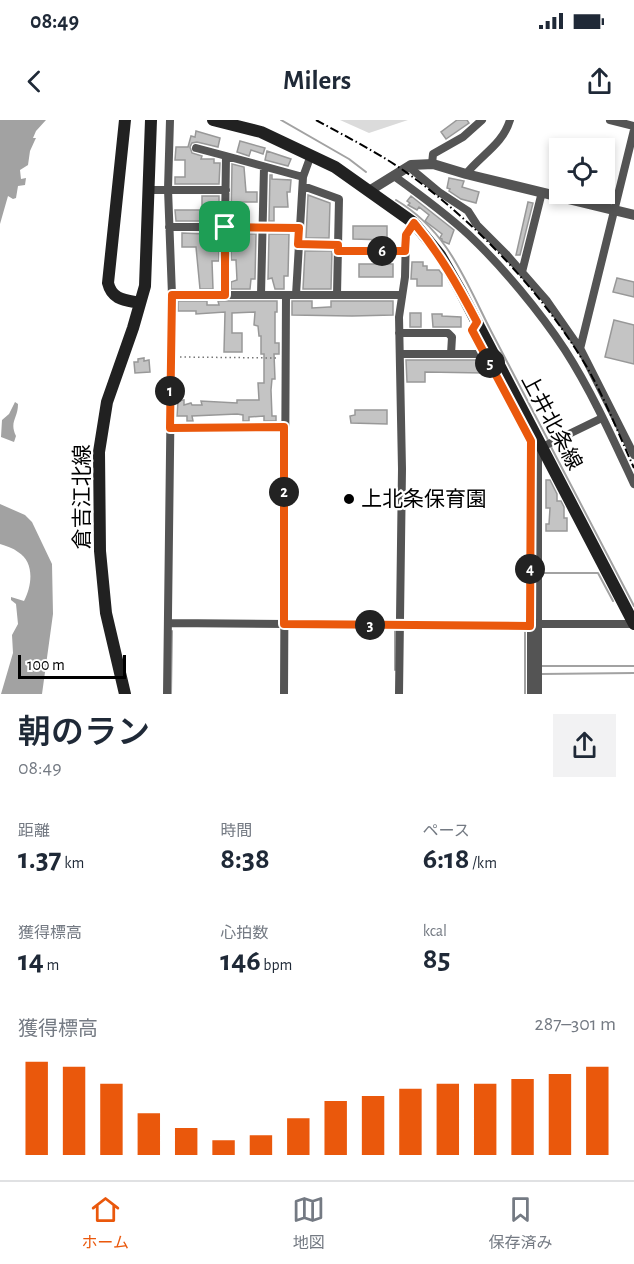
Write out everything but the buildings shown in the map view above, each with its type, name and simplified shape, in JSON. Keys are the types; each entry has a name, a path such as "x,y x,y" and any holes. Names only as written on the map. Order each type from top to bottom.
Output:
{"main road":[{"path":"125,120 108,283 116,298 140,303"},
{"name":"倉吉江北線","path":"125,694 106,613 100,551 99,452 107,402 145,286 151,120"},
{"name":"上井北条線","path":"213,120 261,132 335,167 414,223 440,255 477,322 537,447 634,624"}],"street":[{"path":"167,694 172,295 168,227 170,120"},
{"path":"432,164 434,154 463,137 482,120"},
{"path":"466,174 477,160 496,146 510,120"},
{"path":"610,120 634,126"},
{"path":"580,349 634,130"},
{"path":"196,148 264,167 339,199 337,295"},
{"path":"296,295 303,182 311,155"},
{"path":"225,295 226,156"},
{"path":"369,191 408,167 422,163 634,215"},
{"path":"261,295 264,167"},
{"path":"408,167 468,211 477,225 547,301 580,349 634,455"},
{"path":"394,176 439,209 470,236 519,290 565,350 634,484"},
{"path":"149,190 226,190"},
{"path":"522,272 542,192"},
{"path":"399,694 402,470 399,333 405,277 406,235 414,223"},
{"path":"168,227 299,228"},
{"path":"298,244 405,251"},
{"path":"172,295 402,295"},
{"path":"284,694 286,296"},
{"path":"477,322 472,330 531,441 537,447 531,694"},
{"path":"399,333 448,333 452,337 451,354"},
{"path":"400,354 485,354"},
{"path":"537,447 602,418"},
{"path":"170,428 284,427"},
{"path":"168,622 400,625 634,624"},
{"path":"534,625 538,694"}],"path":[{"path":"170,357 279,358 286,355"}],"shaded area":[{"path":"0,120 46,120 33,138 36,138 30,151 28,165 20,170 21,179 26,178 25,185 18,186 16,198 8,196 0,224"},
{"path":"340,120 408,120 369,133"},
{"path":"15,402 18,404 14,423 16,436 14,442 1,437 2,420 9,414"},
{"path":"0,504 25,515 32,522 52,564 53,614 42,694 1,694 13,653 12,635 18,624 16,604 11,597 24,601 29,588 30,575 23,556 14,549 0,544"}],"waterway":[{"path":"281,120 349,159 366,172"},
{"path":"396,200 429,226 453,258 548,440"},
{"path":"511,412 528,444"},
{"path":"550,445 634,606"},
{"path":"526,623 527,555"},
{"path":"542,573 598,573 613,601"},
{"path":"395,628 395,670"},
{"path":"525,630 525,694"},
{"path":"171,694 172,631"},
{"path":"541,666 634,666"},
{"path":"541,674 634,673"}],"railway":[{"path":"316,120 403,170 456,212 506,260 551,313 588,369 634,468"}],"place":[{"name":"上北条保育園","path":"349,499"}],"route":[{"path":"414,223 440,255 477,322 472,330 531,441 530,626 284,624 284,427 170,428 172,295 225,295 225,227 299,228 298,244 338,245 338,251 405,251 406,235 414,223"}]}
